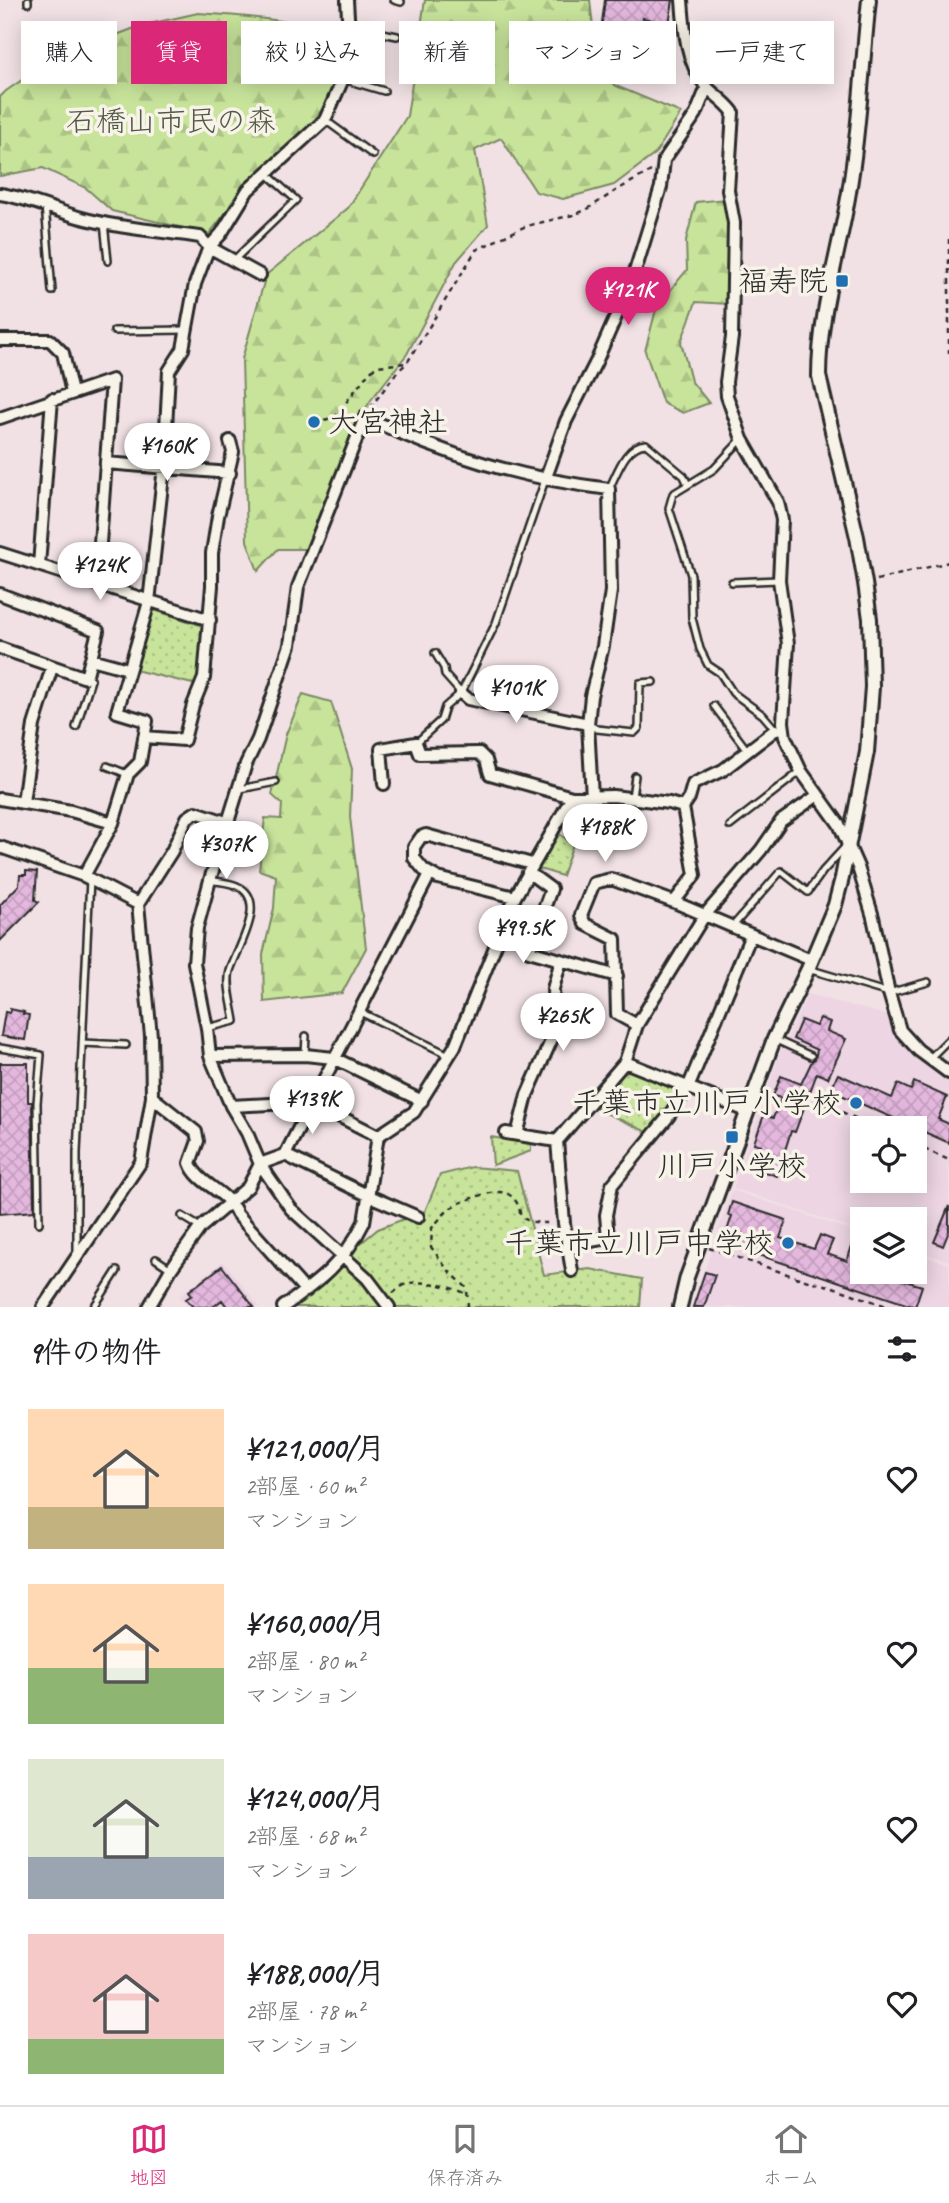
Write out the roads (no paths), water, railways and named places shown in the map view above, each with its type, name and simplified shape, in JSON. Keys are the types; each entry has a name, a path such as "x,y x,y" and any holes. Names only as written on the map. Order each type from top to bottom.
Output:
{"street":[{"path":"347,0 349,21"},
{"path":"682,0 693,68 707,87 727,103 733,112 728,190 734,223 732,337 726,382 727,396 742,439 778,502 782,520 779,580 788,644 783,722 785,737 800,771 839,824 858,867 901,1030 929,1059 949,1073"},
{"path":"680,1307 687,1277 774,1039 835,905 867,752 871,719 872,652 865,583 852,513 822,396 819,366 826,304 856,147 869,0"},
{"path":"87,877 113,823 128,774 140,761 147,720 117,712 149,602 164,467 169,372 183,349 195,284 209,247 221,234 248,190 325,120 341,84"},
{"path":"545,480 566,421 596,362 633,278 661,187 664,160 696,114 707,87"},
{"path":"0,194 22,197 104,223 200,237 209,247 260,275"},
{"path":"0,340 50,340 63,353 72,393"},
{"path":"0,418 112,380 97,584"},
{"path":"39,565 52,399"},
{"path":"387,1303 343,1255 291,1209 260,1164 247,1133 230,1106 210,1056 194,963 197,928 210,880 246,764 258,739 290,645 298,587 365,417 431,447 496,468 545,480 609,489 611,591 588,724 592,798"},
{"path":"144,737 184,740 193,705 204,678 210,620 212,553 218,516 230,473 233,452 230,441"},
{"path":"106,463 230,473"},
{"path":"0,553 210,620"},
{"path":"0,594 98,631 86,678 0,648"},
{"path":"91,659 128,669"},
{"path":"23,802 34,725 52,667"},
{"path":"461,693 468,699 588,724"},
{"path":"674,902 695,875 683,807 693,784 723,770 775,730"},
{"path":"384,784 381,749 416,743 420,754 479,753 486,761 490,774 572,797 613,796 683,807"},
{"path":"572,1271 564,1223 557,1141 625,1062 637,1025 704,916 761,850 781,821 818,795"},
{"path":"283,1307 325,1276 343,1255 364,1222 378,1136 414,1112 455,1046 515,897 572,797"},
{"path":"0,799 71,811 113,823"},
{"path":"43,1307 141,1162 152,1097 151,1036 138,904 172,851 187,818 196,812 229,823"},
{"path":"515,897 430,874 414,858 414,847 421,837 426,835 530,868 551,889 529,951 617,976"},
{"path":"0,847 87,877 138,904"},
{"path":"152,1306 171,1269 200,1228 248,1187 260,1164 285,1155 430,874"},
{"path":"637,1025 617,1014 615,939 585,924 581,915 594,883 611,879 674,902 810,964"},
{"path":"567,1245 608,1238 606,1215 611,1185 668,1117 688,1088 751,935"},
{"path":"557,1141 511,1134 555,1032 553,989 561,960"},
{"path":"210,1056 305,1055 334,1058 422,1101"},
{"path":"625,1062 747,1111"},
{"path":"152,1097 196,1132 198,1141 190,1163 193,1172 232,1201 237,1213 306,1291"},
{"path":"230,1106 311,1102 378,1136"},
{"path":"285,1155 418,1217"}],"lane":[{"path":"385,33 397,36"},
{"path":"360,84 384,91"},
{"path":"325,120 373,155"},
{"path":"233,260 296,200 266,173"},
{"path":"45,205 52,291"},
{"path":"104,223 108,261"},
{"path":"114,331 187,330"},
{"path":"742,439 714,469 673,494 669,508 691,575 692,618 700,649 708,664 720,673 733,693 763,715 775,730 785,737"},
{"path":"609,489 628,453 640,444 646,444 684,476 688,485"},
{"path":"416,743 441,720 445,707 461,693 496,623 545,480"},
{"path":"732,582 779,580"},
{"path":"435,653 444,668 445,676 461,693"},
{"path":"701,666 708,664"},
{"path":"76,727 91,680 86,678"},
{"path":"588,724 597,729 634,733 639,728 640,683 653,682"},
{"path":"714,706 747,750"},
{"path":"107,766 128,774"},
{"path":"730,826 800,771"},
{"path":"631,798 635,776"},
{"path":"240,789 276,782"},
{"path":"732,927 781,871 808,892 848,843"},
{"path":"77,1259 77,1153 87,877"},
{"path":"207,1028 235,1021 229,974 246,936 252,910 248,897 239,886 210,880"},
{"path":"810,964 890,993 928,982"},
{"path":"358,1012 449,1055"},
{"path":"305,1055 306,1036"},
{"path":"774,1039 811,1056"},
{"path":"929,1059 949,1039"},
{"path":"82,1043 126,1045"},
{"path":"0,1048 41,1055 37,1102 39,1223"},
{"path":"182,1216 200,1228"},
{"path":"156,1259 171,1269"},
{"path":"94,1307 117,1271"}],"place":[{"name":"福寿院","path":"842,281"},
{"name":"大宮神社","path":"314,422"},
{"name":"千葉市立川戸小学校","path":"856,1103"},
{"name":"川戸小学校","path":"732,1137"},
{"name":"千葉市立川戸中学校","path":"788,1243"}],"park label":[{"name":"石橋山市民の森","path":"171,121"}]}
